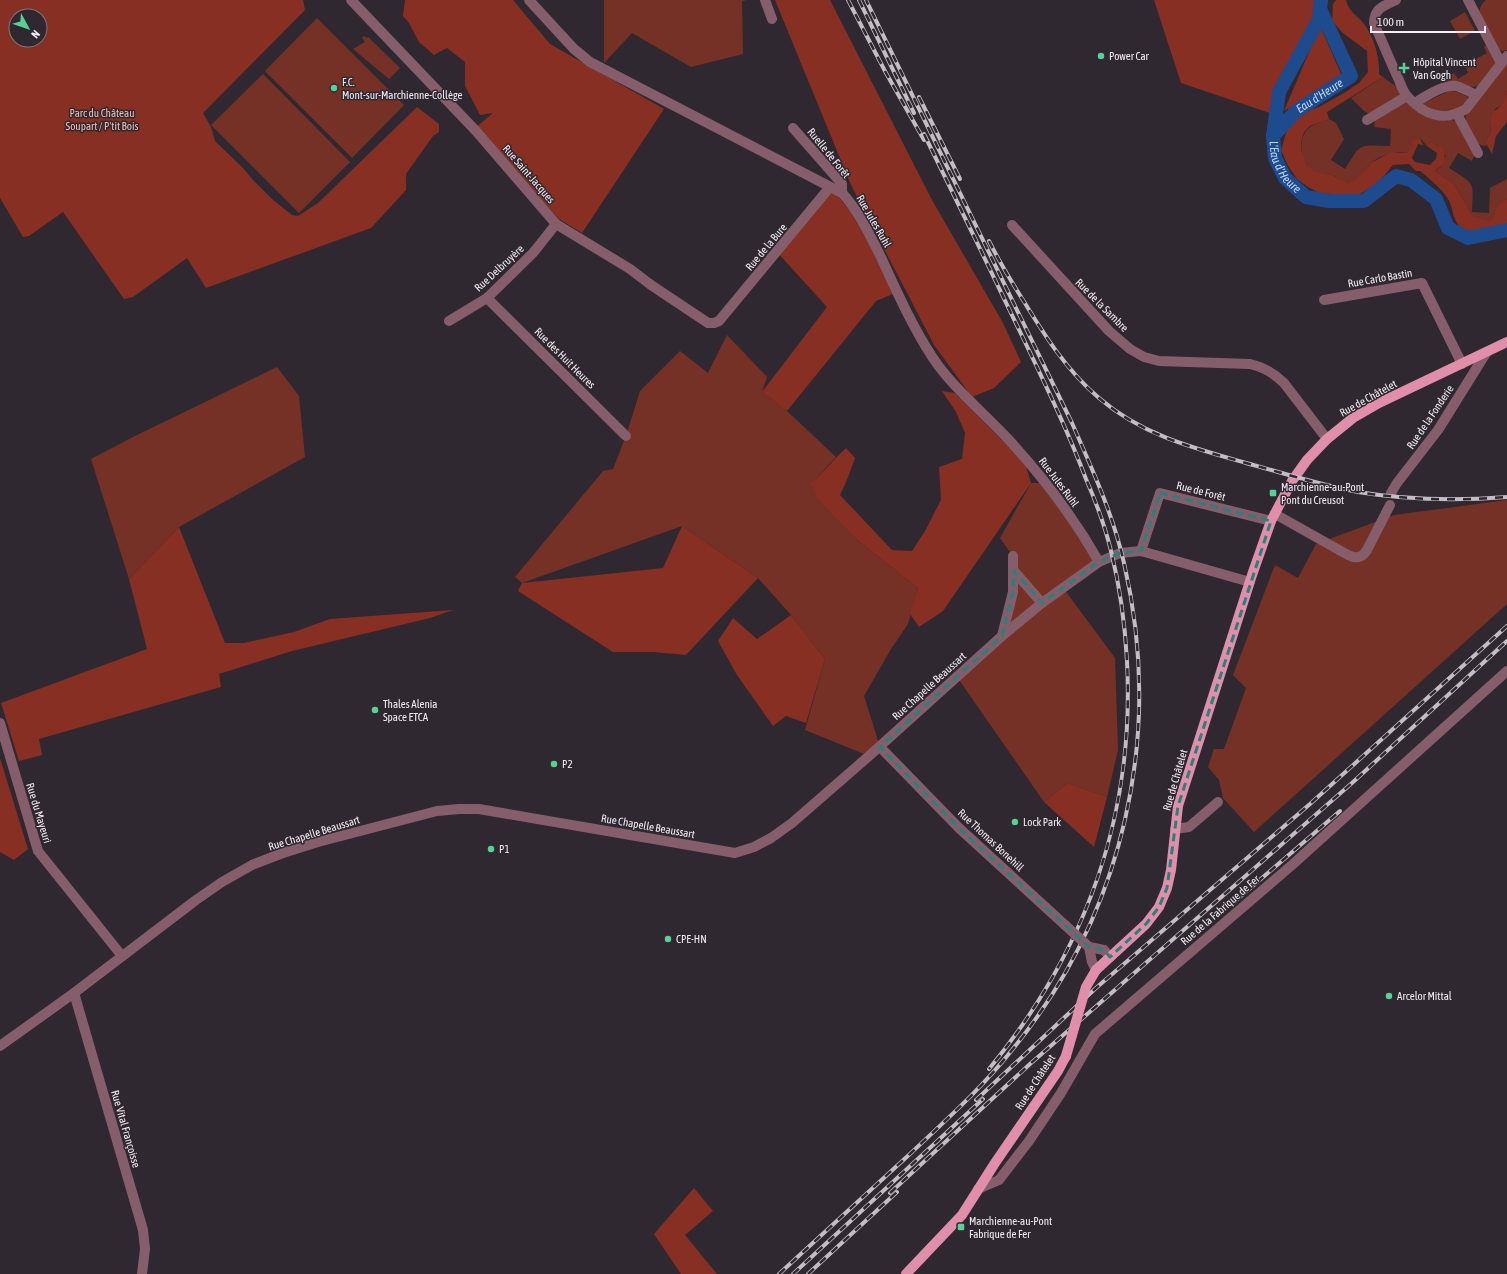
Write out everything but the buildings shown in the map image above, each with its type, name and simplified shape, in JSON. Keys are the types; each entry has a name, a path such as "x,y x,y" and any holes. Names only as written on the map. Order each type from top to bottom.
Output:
{"main road":[{"name":"Rue de Châtelet","path":"906,1274 962,1215 1058,1071 1066,1056 1086,986 1096,970 1146,924 1159,906 1167,888 1171,870 1178,806 1250,582 1273,518 1292,481 1307,460 1327,439 1353,418 1379,403 1507,342"}],"street":[{"name":"Rue Saint-Jacques","path":"351,0 476,131 556,224 630,269 651,286 708,323 719,321"},
{"name":"Rue Jules Ruhl","path":"529,0 574,50 590,62 842,194 851,203 866,228 916,330 934,359 950,379 1009,440 1049,485 1099,562"},
{"path":"765,0 772,19"},
{"path":"1396,0 1377,11 1374,17 1374,24 1407,96 1422,109 1432,114 1445,116 1457,114 1466,108 1504,60 1472,2"},
{"path":"1415,104 1423,97 1445,87 1455,86 1476,95"},
{"path":"1367,120 1407,96"},
{"path":"1457,114 1478,153"},
{"name":"Ruelle de Forêt","path":"793,128 842,184 842,194"},
{"name":"Rue de la Bure","path":"719,321 830,187"},
{"name":"Rue Delbruyère","path":"449,321 487,298 533,253 556,224"},
{"name":"Rue de la Sambre","path":"1012,225 1109,331 1130,349 1144,357 1159,361 1250,364 1267,370 1278,377 1286,386 1327,439"},
{"name":"Rue Carlo Bastin","path":"1324,300 1422,283 1462,364"},
{"name":"Rue des Huit Heures","path":"487,298 626,436"},
{"name":"Rue de la Fonderie","path":"1391,493 1397,482 1438,430 1486,353"},
{"name":"Rue de Forêt","path":"1141,551 1160,493 1273,518"},
{"path":"1273,518 1354,558 1359,558 1364,555 1367,550 1390,505"},
{"name":"Rue Chapelle Beaussart","path":"0,1046 74,993 222,882 252,865 283,853 318,842 437,811 479,808 735,853 754,847 771,838 792,823 880,747 1002,636 1042,603 1099,562 1120,553 1141,551 1250,582"},
{"path":"1002,636 1013,592 1013,556"},
{"path":"1014,571 1042,603"},
{"name":"Rue de la Fabrique de Fer","path":"978,1189 999,1180 1029,1141 1061,1093 1095,1034 1292,865 1507,671"},
{"name":"Rue du Mayeuri","path":"0,724 38,851 122,956"},
{"name":"Rue Thomas Bonehill","path":"880,747 959,828 1089,948 1104,950 1110,957"},
{"path":"1175,829 1189,827 1218,802"},
{"path":"1089,948 1092,962 1096,970"},
{"name":"Rue Vital Françoisse","path":"74,993 143,1230 145,1248 142,1274"}],"highlighted area":[{"path":"1160,493 1271,521 1178,806 1167,888 1159,907 1146,924 1110,957 1104,950 1089,947 959,828 880,747 1002,636 1013,592 1014,571 1042,603 1099,562 1120,553 1141,551"}],"shaded area":[{"path":"604,0 747,0 742,1 743,54 691,67 632,33 604,63"},
{"path":"1486,0 1507,0 1507,50 1503,51 1498,49 1480,16 1480,7"},
{"path":"1465,12 1475,31 1460,39 1450,21"},
{"name":"F.C. Mont-sur-Marchienne-Collège","path":"317,18 404,105 352,158 265,71"},
{"path":"364,36 367,38 368,37 400,68 389,79 353,49 365,42 362,38"},
{"path":"1488,44 1495,64 1481,84 1473,87 1465,86 1457,82 1446,81 1445,79 1454,73 1458,79 1468,73 1465,65 1487,53 1484,47"},
{"path":"1507,61 1507,93 1501,106 1496,108 1490,122 1491,131 1484,146 1475,141 1469,133 1466,123 1466,113"},
{"path":"263,74 350,162 299,213 211,125"},
{"path":"1383,77 1398,88 1401,92 1400,96 1370,114 1364,111 1351,98"},
{"path":"1451,90 1467,96 1468,99 1464,105 1458,109 1435,111 1423,105 1424,103"},
{"path":"1406,102 1457,122 1475,155 1472,161 1458,153 1449,168 1468,181 1471,185 1473,194 1472,212 1489,213 1490,188 1507,179 1507,199 1502,203 1490,222 1473,216 1454,184 1436,172 1435,170 1441,167 1446,156 1430,142 1427,146 1420,138 1409,152 1399,152 1379,157 1371,163 1359,178 1348,183 1329,174 1315,172 1305,162 1301,144 1302,138 1313,125 1329,119 1336,123 1344,139 1331,160 1345,169 1358,150 1362,147 1372,145 1390,146 1391,129 1374,127 1375,119"},
{"path":"727,335 767,377 762,392 787,411 836,457 812,483 856,539 918,588 908,624 891,649 864,696 880,747 869,756 805,730 825,659 791,615 758,578 682,526 522,583 515,577 603,471 613,469 626,436 640,391 680,351 708,373"},
{"path":"277,367 299,396 305,457 179,527 129,579 91,459"},
{"path":"1031,483 1046,483 1099,562 1064,589 1115,658 1118,750 1107,797 1068,783 1044,802 957,677 1005,634 1013,556 1000,538"},
{"path":"1507,500 1507,604 1254,832 1223,798 1219,780 1208,767 1214,749 1224,749 1246,688 1233,675 1275,565 1298,578 1316,544 1394,515"}],"green space":[{"name":"Parc du Château Soupart / P'tit Bois","path":"0,0 303,0 305,10 203,113 211,127 215,141 272,199 292,215 298,216 318,203 417,107 439,124 439,132 433,136 406,174 406,190 371,228 206,288 187,258 133,297 124,299 63,212 29,236 23,237 0,198"},
{"path":"405,0 513,0 550,44 664,109 582,233 559,219 475,128 493,113 480,115 465,86 465,62 447,48 434,55 419,42 409,23 403,16"},
{"path":"775,0 830,0 932,200 1003,323 1021,362 994,388 972,397 934,345 851,185"},
{"path":"1154,0 1320,0 1319,19 1292,64 1276,115 1181,83"},
{"path":"1336,0 1346,0 1351,10 1368,29 1376,48 1379,74 1383,77 1327,112 1329,119 1310,126 1304,132 1301,142 1301,149 1307,165 1315,172 1332,175 1348,183 1354,181 1371,163 1391,152 1409,152 1412,143 1420,138 1423,145 1418,144 1412,158 1415,162 1430,165 1436,159 1437,153 1427,146 1430,142 1443,149 1445,159 1443,164 1435,170 1436,172 1454,184 1473,216 1490,221 1493,218 1497,207 1507,199 1507,226 1478,233 1465,230 1459,226 1448,199 1442,191 1424,174 1420,171 1416,171 1409,164 1393,165 1378,183 1360,194 1342,195 1319,193 1297,179 1288,166 1281,150 1292,120 1301,113 1319,107 1344,93 1359,83 1368,72 1367,51 1343,33 1332,21 1333,4"},
{"path":"1320,26 1342,76 1284,111"},
{"path":"1507,93 1507,122 1496,136 1492,154 1487,145 1484,146 1491,131 1490,122 1492,113 1501,106"},
{"path":"830,187 868,232 893,294 876,301 787,411 762,392 827,307 777,252"},
{"path":"942,391 955,393 1025,463 1031,483 943,611 919,627 910,614 918,588 856,539 816,497 811,483 846,448 855,458 840,495 892,550 912,551 925,531 941,500 939,467 962,459 965,433 956,412"},
{"path":"682,526 758,578 686,655 653,652 613,652 518,591 522,583 663,568"},
{"path":"179,527 225,643 244,643 294,632 330,619 453,610 430,618 292,651 219,674 221,687 39,739 42,755 19,761 1,703 147,649 129,579"},
{"path":"791,615 825,659 806,723 786,716 773,726 737,675 718,641 733,618 757,639"},
{"path":"0,758 28,849 14,860 0,852"},
{"path":"1068,783 1107,797 1094,847 1044,802"},
{"path":"694,1188 713,1211 685,1235 717,1274 681,1274 654,1234"}],"waterway":[{"name":"L'Eau d'Heure","path":"1321,0 1319,19 1279,92 1273,136 1275,158 1285,178 1306,197 1329,201 1364,201 1396,176 1411,180 1436,199 1448,228 1468,238 1507,230"},
{"name":"Eau d'Heure","path":"1273,136 1296,111 1351,76 1320,9"}],"railway":[{"path":"848,0 886,73 924,140"},
{"path":"859,0 914,113"},
{"path":"779,1274 976,1091 1012,1050 1051,997 1082,940 1107,881 1125,820 1136,757 1139,692 1135,628 1124,563 1108,509 1072,423 866,0"},
{"path":"919,97 960,179"},
{"path":"924,134 1049,392 1100,514 1117,578 1122,606 1127,661 1127,718 1122,773 1112,826 1097,878 1077,928 1053,977 1023,1024 989,1069"},
{"path":"989,241 1005,271 1031,313 1048,340 1067,365 1087,388 1115,411 1150,431 1207,452 1358,492 1395,497 1432,499 1507,497"},
{"path":"976,1100 1096,988 1310,804 1507,626"},
{"path":"890,1193 1030,1064 1352,783 1507,641"},
{"path":"1233,903 1340,811"},
{"path":"793,1274 983,1099"},
{"path":"808,1274 897,1192"}],"place":[{"name":"Power Car","path":"1101,56"},
{"name":"Hôpital Vincent Van Gogh","path":"1404,68"},
{"name":"F.C. Mont-sur-Marchienne-Collège","path":"334,88"},
{"name":"Marchienne-au-Pont Pont du Creusot","path":"1273,493"},
{"name":"Thales Alenia Space ETCA","path":"375,710"},
{"name":"P2","path":"554,764"},
{"name":"Lock Park","path":"1015,822"},
{"name":"P1","path":"491,849"},
{"name":"CPE-HN","path":"668,939"},
{"name":"Arcelor Mittal","path":"1389,996"},
{"name":"Marchienne-au-Pont Fabrique de Fer","path":"961,1227"}]}
